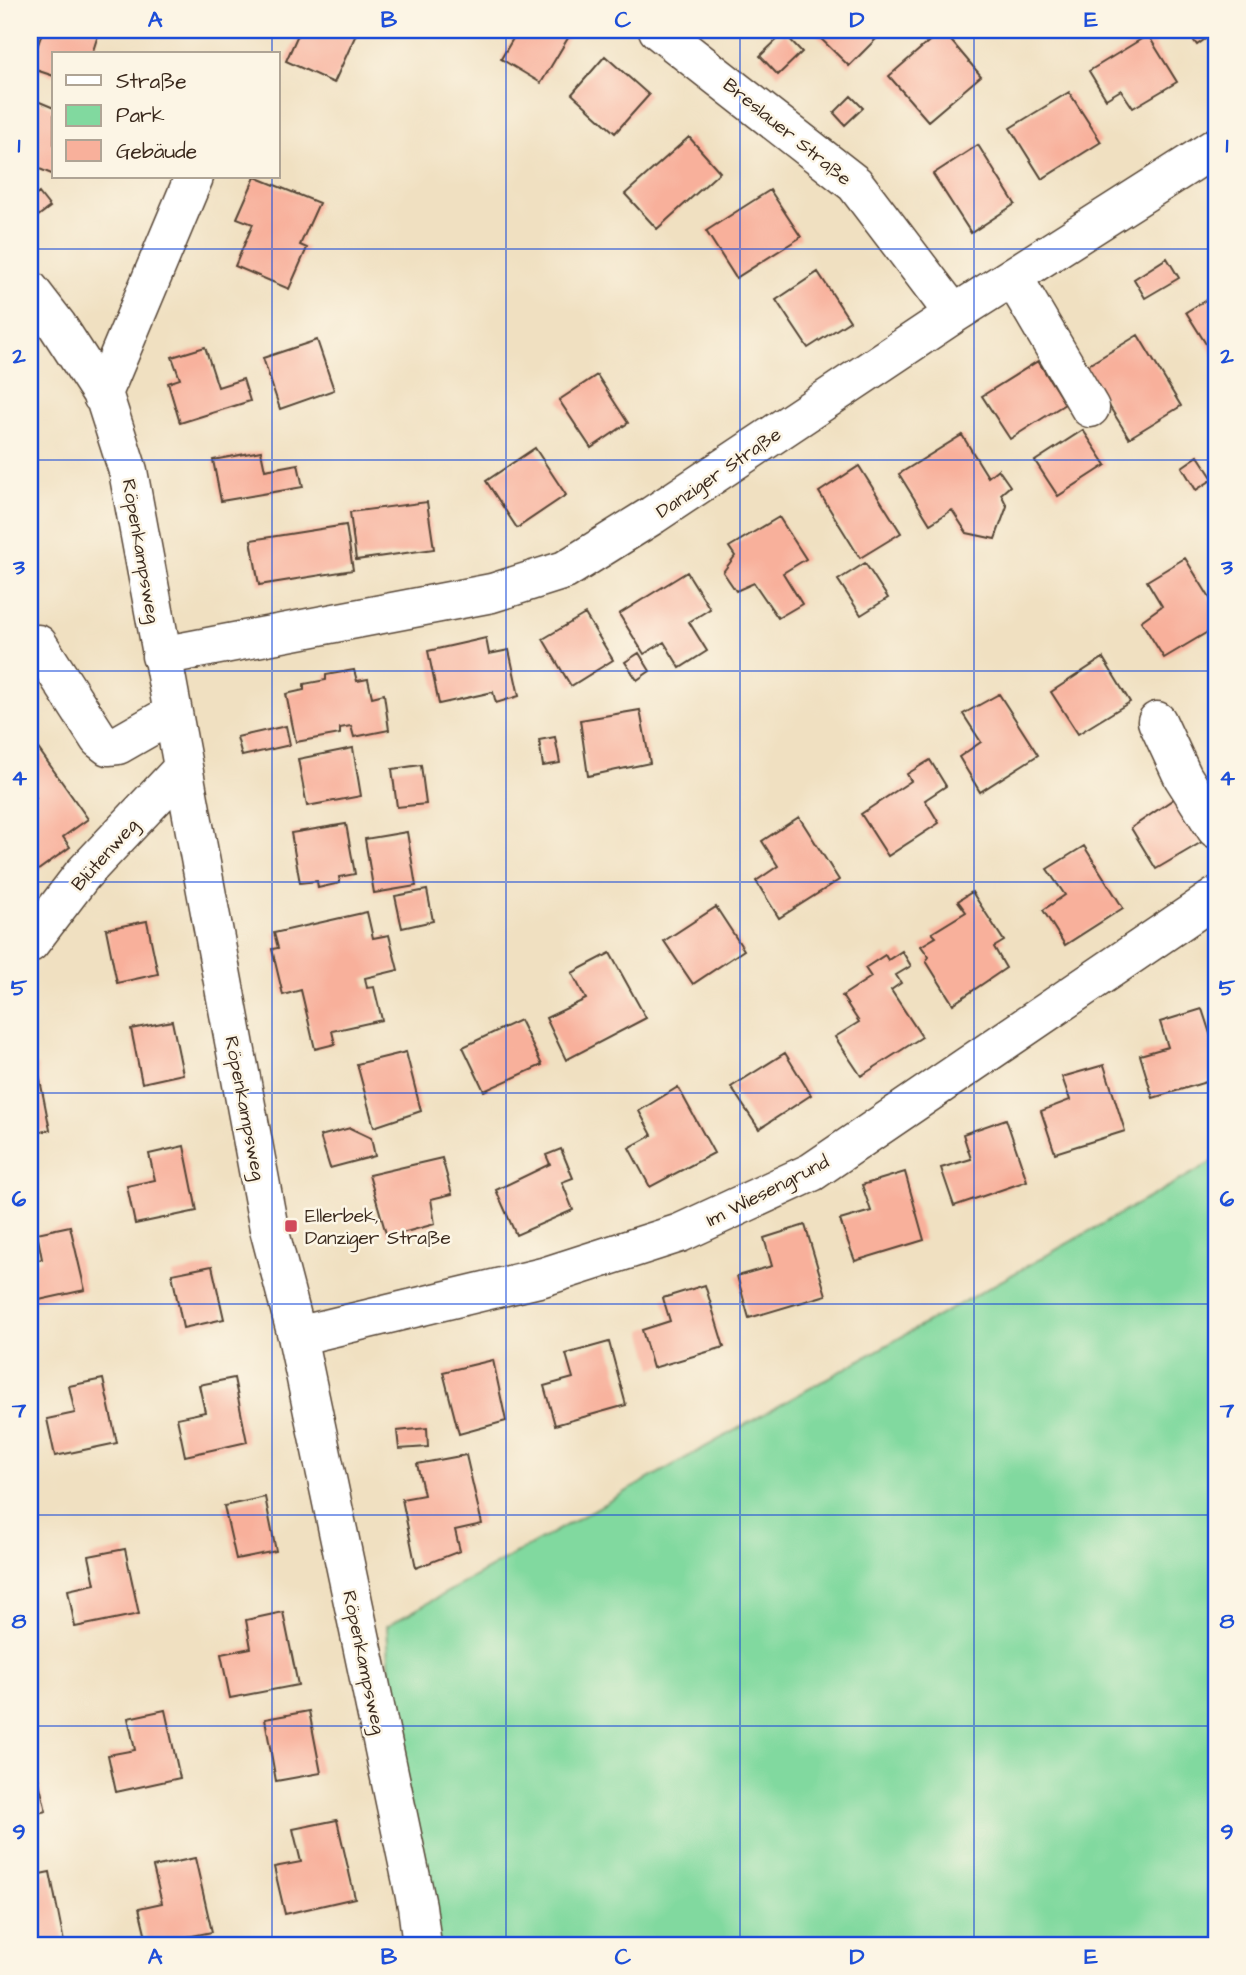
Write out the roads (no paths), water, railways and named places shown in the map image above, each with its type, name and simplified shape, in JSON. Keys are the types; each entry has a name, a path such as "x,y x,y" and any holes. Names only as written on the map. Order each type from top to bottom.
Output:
{"street":[{"name":"Breslauer Straße","path":"658,30 855,184 954,314"},
{"name":"Danziger Straße","path":"161,656 492,593 565,570 653,515 954,314 1216,147"},
{"path":"103,396 194,178"},
{"path":"1013,277 1090,408"},
{"name":"Röpenkampsweg","path":"30,290 57,325 103,396 128,471 274,1251 297,1336 417,1906 422,1945"},
{"path":"38,644 99,739 108,746 118,745 172,715"},
{"path":"1157,721 1183,777 1216,829"},
{"name":"Blütenweg","path":"30,943 82,875 182,769"},
{"name":"Im Wiesengrund","path":"297,1336 543,1277 582,1265 680,1233 812,1171 1216,897"}],"place":[{"name":"Ellerbek, Danziger Straße","path":"291,1226"}]}
